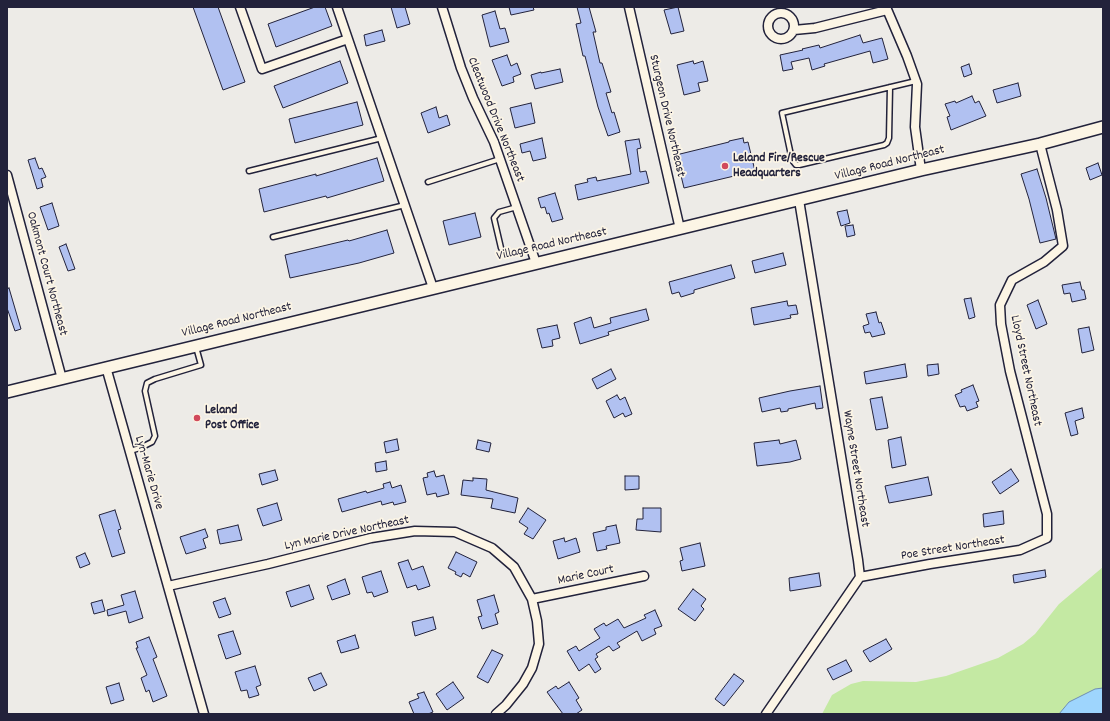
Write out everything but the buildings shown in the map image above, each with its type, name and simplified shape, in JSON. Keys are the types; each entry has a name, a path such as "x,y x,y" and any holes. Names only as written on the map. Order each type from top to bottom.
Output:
{"main road":[{"name":"Village Road Northeast","path":"7,392 921,170 1040,144 1103,127"}],"street":[{"path":"240,7 262,69 348,39"},
{"path":"337,7 433,288"},
{"name":"Cleatwood Drive Northeast","path":"442,7 461,68 473,98 494,142 536,264"},
{"name":"Sturgeon Drive Northeast","path":"629,7 680,229"},
{"path":"794,30 815,28 886,9 907,56 917,84 915,127 921,170"},
{"path":"777,10 792,18 794,22 794,30 786,38 782,39 772,36 768,28 768,22 777,10"},
{"name":"Lloyd Street Northeast","path":"1040,144 1057,210 1063,246 1044,262 1012,280 1000,305 1001,324 1010,371 1047,514 1047,538"},
{"name":"Oakmont Court Northeast","path":"7,175 62,379"},
{"name":"Wayne Street Northeast","path":"799,200 860,578"},
{"name":"Lyn-Marie Drive","path":"106,367 168,586"},
{"name":"Lyn Marie Drive Northeast","path":"168,586 268,564 371,538 415,530 455,532 492,548 514,567 532,599 537,621 539,644 532,668 523,684 506,705 496,714"},
{"name":"Poe Street Northeast","path":"860,578 930,564 1020,550 1047,538"},
{"name":"Marie Court","path":"532,599 644,576"},
{"path":"766,714 860,578"},
{"path":"168,586 204,714"}],"lane":[{"path":"890,87 890,138 887,143 799,166 792,160 782,113 890,87 916,81"},
{"path":"249,171 382,138"},
{"path":"428,182 500,159"},
{"path":"273,237 405,205"},
{"path":"501,248 494,218 499,212 517,207"},
{"path":"129,451 140,448 152,442 156,436 145,391 147,383 155,378 201,365 196,346"}],"green space":[{"path":"1103,567 1103,688 1095,689 1069,702 1059,714 822,714 832,695 851,684 863,681 916,682 946,676 998,658 1023,644 1035,634 1059,604"}],"water":[{"path":"1103,688 1103,714 1059,714 1069,702 1095,689"}],"place":[{"name":"Leland Fire/Rescue Headquarters","path":"725,166"},
{"name":"Leland Post Office","path":"197,418"}]}
